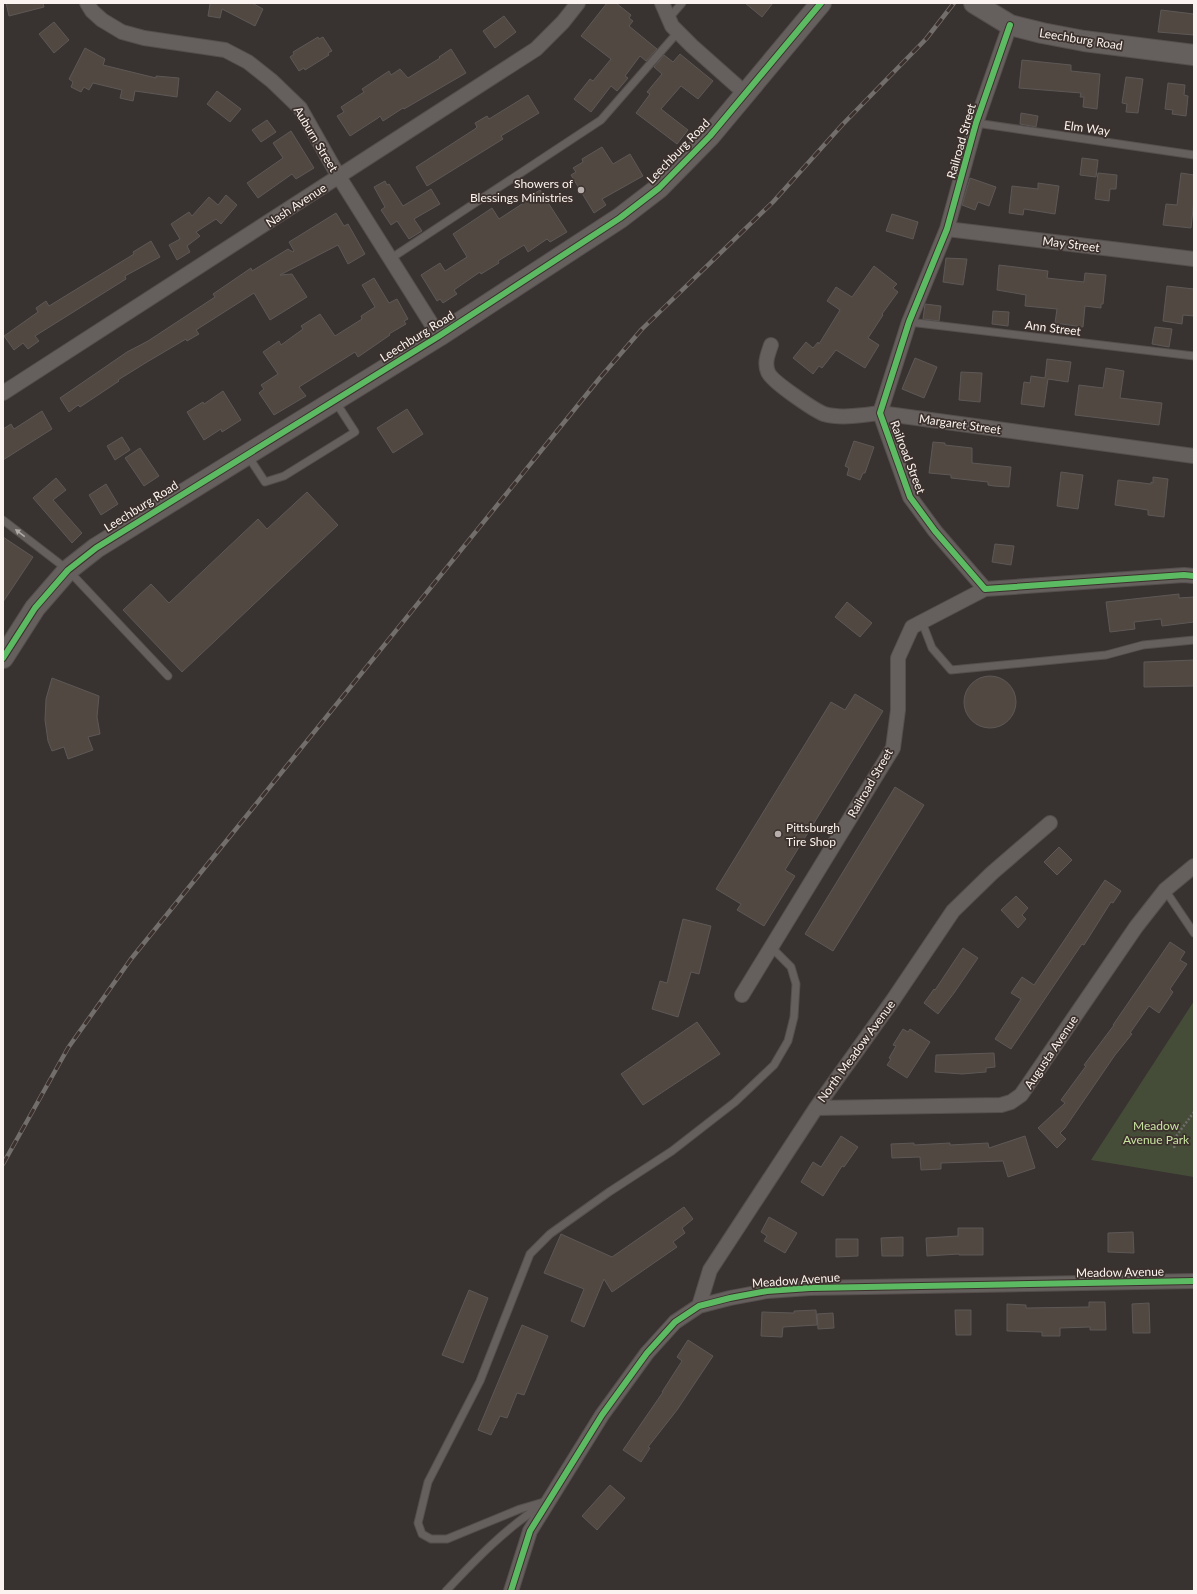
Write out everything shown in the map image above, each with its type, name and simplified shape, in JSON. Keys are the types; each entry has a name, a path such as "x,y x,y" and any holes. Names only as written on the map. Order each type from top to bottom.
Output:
{"street":[{"name":"Auburn Street","path":"87,3 92,11 102,20 122,32 144,38 225,50 248,62 272,81 300,108 339,177 439,336"},
{"name":"Nash Avenue","path":"3,393 536,49 563,22 578,3"},
{"path":"662,3 672,26 746,94"},
{"name":"Leechburg Road","path":"3,658 35,608 68,570 96,548 439,336 620,218 659,188 710,136 821,3"},
{"name":"Leechburg Road","path":"974,3 1010,25 1042,33 1084,41 1194,55"},
{"name":"Railroad Street","path":"985,589 935,531 910,497 880,413 909,322 947,229 976,123 1010,25"},
{"name":"May Street","path":"947,229 1194,259"},
{"name":"Margaret Street","path":"771,345 766,364 768,373 780,385 824,414 843,416 880,413 1194,456"},
{"name":"Railroad Street","path":"742,995 893,748 898,710 898,658 912,627 985,589 1184,575 1194,576"},
{"name":"North Meadow Avenue","path":"699,1306 710,1270 816,1108 893,1000 953,911 992,873 1050,823"},
{"name":"Augusta Avenue","path":"816,1108 1001,1105 1012,1102 1021,1096 1136,927 1165,890 1194,866"},
{"name":"Meadow Avenue","path":"511,1591 530,1531 602,1415 647,1354 675,1322 699,1306 767,1291 810,1288 1194,1281"}],"lane":[{"path":"669,18 682,3"},
{"path":"390,259 601,120 678,32"},
{"name":"Elm Way","path":"976,123 1194,154"},
{"name":"Ann Street","path":"909,322 1194,356"},
{"path":"247,454 265,482 284,476 356,432 334,400"},
{"path":"3,520 68,570 168,676"},
{"path":"922,622 932,648 950,670 1106,655 1143,645 1194,640"},
{"path":"1165,890 1194,933"},
{"path":"549,1500 520,1508 447,1539 431,1539 422,1534 418,1523 428,1482 480,1381 530,1254 550,1234 609,1192 672,1151 735,1102 774,1065 788,1041 794,1017 796,984 791,967 771,946"},
{"path":"446,1591 520,1519 549,1500"}],"path":[{"path":"1174,1148 1177,1135 1194,1112"}],"green space":[{"name":"Meadow Avenue Park","path":"1194,1001 1194,1177 1091,1160"}],"building":[{"path":"6,3 43,3 44,7 9,16"},
{"path":"208,3 252,3 263,9 255,26 222,9 220,18 208,16 210,4"},
{"path":"607,3 616,3 631,15 629,18 633,21 629,26 657,49 646,61 640,56 625,76 628,78 617,91 611,86 591,112 574,99 590,79 593,81 611,59 581,36"},
{"path":"745,3 773,3 762,17"},
{"path":"1161,10 1194,14 1194,35 1158,32"},
{"path":"504,16 516,32 495,48 483,31"},
{"path":"54,22 69,40 54,53 39,34"},
{"path":"318,37 319,39 323,37 332,51 328,53 329,55 305,70 304,68 299,71 290,57 294,54 293,52"},
{"path":"85,48 105,59 103,65 156,78 156,76 179,78 177,97 135,91 133,101 120,98 122,90 93,83 89,90 84,87 81,92 71,87 73,82 69,79"},
{"path":"451,49 466,73 404,109 403,108 383,121 380,116 350,136 337,116 344,112 341,107 364,92 362,89 389,71 391,75 400,69 408,78 440,58 439,57"},
{"path":"680,54 713,81 698,99 681,86 661,109 688,130 677,144 636,113 650,94 647,92 662,74 654,67 664,55 673,62"},
{"path":"1022,60 1071,65 1071,71 1100,74 1097,109 1083,107 1084,97 1080,97 1081,93 1019,88"},
{"path":"1126,77 1143,79 1138,113 1126,112 1127,104 1122,103"},
{"path":"1168,83 1185,85 1184,95 1188,96 1186,116 1172,114 1173,110 1165,109"},
{"path":"217,91 241,109 230,122 207,104"},
{"path":"528,95 539,113 501,136 503,139 427,186 416,167 475,129 477,127 475,123 487,116 489,119"},
{"path":"1021,113 1038,116 1036,127 1020,124"},
{"path":"267,120 276,132 261,142 252,130"},
{"path":"291,131 314,168 296,179 292,174 258,198 247,183 283,158 273,143"},
{"path":"602,147 613,164 630,154 643,176 602,199 606,205 594,213 571,175 576,172 573,168 583,162 582,159"},
{"path":"1082,158 1098,160 1096,177 1080,175"},
{"path":"1098,173 1117,175 1116,189 1110,189 1109,201 1095,199"},
{"path":"1181,173 1194,175 1194,200 1191,228 1163,225 1166,204 1177,205"},
{"path":"970,178 996,187 989,206 978,202 975,210 962,205"},
{"path":"385,181 387,185 389,184 403,206 431,189 440,204 414,219 422,231 409,239 397,221 391,225 381,210 385,207 374,187"},
{"path":"1038,183 1059,186 1055,214 1024,209 1023,215 1009,213 1012,186 1038,189"},
{"path":"540,190 567,232 550,242 547,239 528,252 524,245 498,261 499,263 481,274 480,272 454,290 457,294 443,303 440,299 437,301 421,275 440,263 445,271 467,257 453,234 492,208 499,219"},
{"path":"226,195 237,205 221,224 216,219 196,232 200,236 187,246 190,252 177,260 169,245 180,239 171,224 189,212 192,216 209,197 218,205"},
{"path":"336,213 344,226 348,224 365,254 348,264 338,245 280,275 292,274 307,297 270,320 254,293 196,330 199,334 187,341 186,339 147,362 118,380 119,381 80,407 78,405 69,412 60,398 127,352 148,341 215,297 213,294 251,268 252,271 288,249 293,252 294,251 289,242"},
{"path":"892,214 918,222 913,239 886,231"},
{"path":"151,241 160,257 125,276 126,279 35,336 39,341 28,349 23,343 14,350 4,336 38,312 36,308 46,301 49,306 134,254 133,252"},
{"path":"946,258 967,259 963,285 943,282"},
{"path":"999,265 1048,271 1047,278 1084,282 1085,273 1106,275 1103,304 1101,304 1101,308 1085,306 1083,327 1055,323 1057,309 1025,306 1026,295 997,290"},
{"path":"874,266 897,284 893,288 898,292 882,314 883,315 868,338 879,345 865,368 836,350 822,368 819,366 813,374 793,358 806,342 813,348 818,342 819,344 840,310 827,301 836,287 852,297"},
{"path":"374,278 389,303 397,299 408,319 404,321 406,324 389,334 390,335 358,357 355,352 299,387 306,396 274,415 259,393 264,389 261,385 278,374 263,352 279,341 281,345 303,329 301,326 320,314 335,336 362,319 361,316 375,307 362,285"},
{"path":"1167,286 1194,289 1194,316 1183,315 1182,324 1163,321"},
{"path":"925,304 941,306 939,321 923,319"},
{"path":"993,311 1009,312 1008,326 992,324"},
{"path":"1155,327 1172,329 1169,347 1152,344"},
{"path":"915,358 937,367 924,398 902,389"},
{"path":"1047,359 1071,362 1068,382 1048,379 1044,407 1021,404 1024,382 1030,383 1031,376 1045,378"},
{"path":"1106,368 1124,371 1120,398 1162,403 1159,425 1075,415 1079,385 1103,388"},
{"path":"961,372 982,373 980,402 959,400"},
{"path":"223,391 241,420 222,432 221,429 204,440 187,412 203,402 204,404"},
{"path":"407,409 423,434 393,453 377,428"},
{"path":"42,411 52,429 3,460 3,429 11,424 14,429"},
{"path":"122,437 130,450 115,460 107,446"},
{"path":"854,441 874,447 865,473 863,473 860,480 847,475 849,468 845,466"},
{"path":"933,442 972,448 972,463 1011,467 1009,487 988,485 988,482 951,478 951,475 929,473"},
{"path":"140,448 159,476 144,486 125,458"},
{"path":"1061,472 1083,475 1078,509 1057,506"},
{"path":"1153,477 1168,479 1164,517 1148,515 1148,510 1115,505 1118,480 1151,484 1151,482 1153,483"},
{"path":"56,478 66,490 53,500 82,533 72,543 33,498"},
{"path":"106,484 118,504 101,515 89,495"},
{"path":"307,492 338,525 182,672 123,610 151,584 169,603 258,519 267,529"},
{"path":"3,537 33,557 3,602"},
{"path":"995,544 1014,546 1011,565 992,562"},
{"path":"1179,594 1179,598 1194,597 1194,622 1162,626 1161,619 1134,622 1135,629 1110,632 1106,602"},
{"path":"847,602 872,623 860,637 835,617"},
{"path":"1194,660 1194,686 1144,687 1144,662"},
{"path":"985,676 995,676 1004,680 1012,688 1016,697 1016,707 1012,716 1004,724 995,728 985,728 976,724 968,716 964,707 964,697 968,688 976,680"},
{"path":"52,678 99,696 97,717 100,734 88,737 93,750 68,759 64,747 52,751 48,741 45,720 46,699"},
{"name":"Pittsburgh Tire Shop","path":"855,694 883,711 785,870 795,876 764,926 737,910 741,904 716,889 831,702 845,710"},
{"path":"895,787 924,805 833,951 805,934"},
{"path":"1059,847 1072,860 1057,875 1044,862"},
{"path":"1105,880 1121,891 1113,903 1111,902 1084,945 1082,944 1011,1049 995,1039 1021,999 1011,993 1022,977 1034,985"},
{"path":"1016,896 1028,908 1022,915 1026,919 1018,928 1001,910"},
{"path":"683,919 711,926 699,974 691,972 678,1017 652,1009 660,981 667,983"},
{"path":"1170,942 1185,952 1180,960 1187,964 1170,989 1173,992 1159,1013 1149,1006 1130,1033 1132,1034 1115,1055 1065,1128 1060,1133 1066,1139 1057,1148 1038,1128 1065,1103 1061,1100 1086,1066 1084,1065 1114,1025"},
{"path":"963,948 978,958 938,1014 924,1003 934,989 935,990"},
{"path":"697,1022 720,1054 643,1105 621,1074"},
{"path":"903,1029 908,1032 910,1029 930,1042 907,1078 887,1065 896,1046 893,1045"},
{"path":"994,1053 995,1067 986,1068 986,1072 962,1074 935,1072 936,1055"},
{"path":"841,1136 858,1147 844,1167 842,1166 823,1196 801,1182 813,1162 821,1167"},
{"path":"1025,1136 1035,1168 1008,1177 1003,1161 941,1163 941,1169 921,1170 920,1157 892,1158 891,1144 914,1143 914,1145 950,1143 950,1145 988,1143 989,1148"},
{"path":"684,1207 693,1219 682,1228 685,1233 673,1242 677,1247 612,1292 604,1279 584,1327 571,1321 584,1289 544,1273 561,1234 612,1257"},
{"path":"769,1217 797,1233 785,1253 764,1241 767,1236 761,1232"},
{"path":"958,1228 983,1228 983,1255 959,1254 927,1256 926,1238 958,1236"},
{"path":"1133,1232 1134,1253 1108,1252 1108,1233"},
{"path":"903,1237 903,1256 882,1256 881,1238"},
{"path":"836,1239 858,1239 858,1256 836,1257"},
{"path":"469,1290 488,1298 463,1363 442,1355"},
{"path":"1089,1302 1105,1302 1106,1330 1090,1330 1090,1327 1060,1328 1060,1336 1042,1336 1042,1332 1007,1331 1007,1304 1026,1305 1026,1308 1089,1307"},
{"path":"1149,1303 1150,1333 1133,1333 1132,1304"},
{"path":"816,1310 817,1325 783,1327 782,1337 761,1336 762,1312 794,1313 794,1311"},
{"path":"955,1310 971,1310 971,1335 956,1335"},
{"path":"833,1313 834,1328 818,1329 817,1314"},
{"path":"522,1325 548,1336 524,1395 517,1393 507,1418 500,1416 491,1435 478,1430"},
{"path":"688,1340 713,1356 677,1410 648,1447 650,1448 641,1462 623,1450 663,1392 682,1361 677,1357"},
{"path":"610,1485 625,1498 597,1530 582,1516"}],"railway":[{"path":"3,1164 68,1048 131,959 599,379 642,329 773,202 843,124 926,39 954,3"}],"cycle path":[{"path":"3,658 35,608 68,570 96,548 439,336 620,218 659,188 710,136 821,3"},
{"path":"1010,25 976,123 947,229 909,322 880,413 910,497 935,531 985,589 1184,575 1194,576"},
{"path":"511,1591 530,1531 602,1415 647,1353 675,1322 699,1306 767,1291 810,1288 1194,1281"}],"place":[{"name":"Showers of Blessings Ministries","path":"581,190"},
{"name":"Pittsburgh Tire Shop","path":"778,834"}]}
